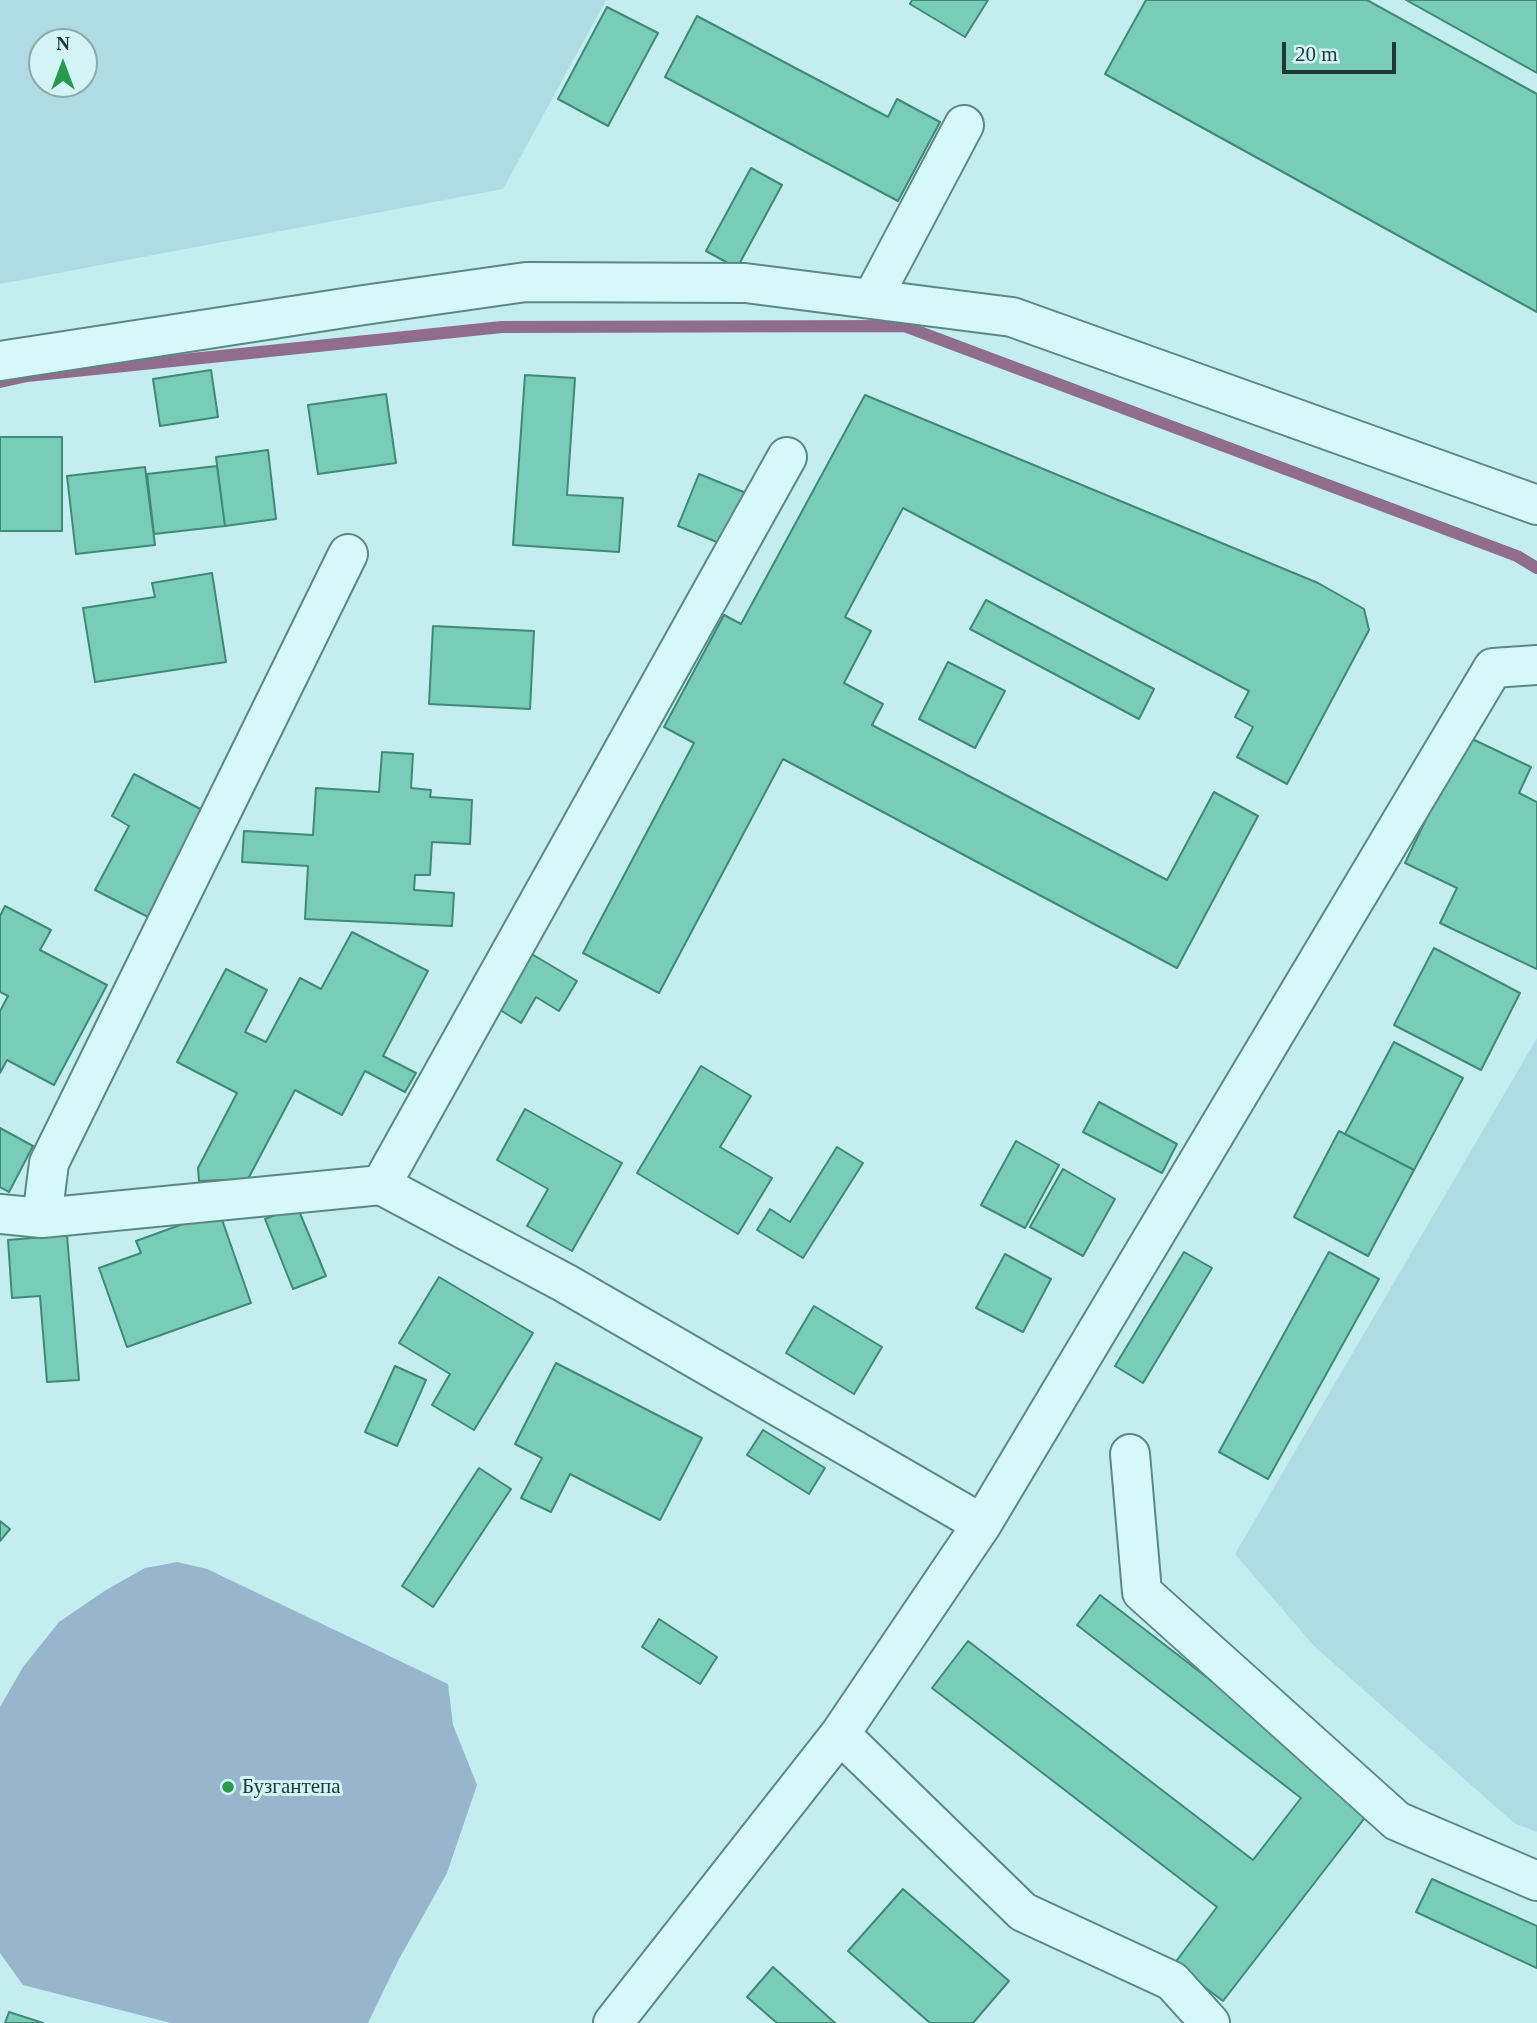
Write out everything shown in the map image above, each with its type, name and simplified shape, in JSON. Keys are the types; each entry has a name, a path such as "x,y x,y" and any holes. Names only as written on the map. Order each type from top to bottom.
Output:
{"street":[{"path":"872,299 964,125"},
{"path":"0,361 364,304 526,282 745,283 1012,317 1537,505"},
{"path":"381,1185 787,457"},
{"path":"42,1218 49,1163 348,554"},
{"path":"613,2023 840,1734 982,1524 1493,668 1537,665"},
{"path":"0,1214 42,1218 381,1185 565,1283 982,1524"},
{"path":"1130,1454 1142,1592 1397,1821 1537,1881"},
{"path":"840,1734 1023,1912 1172,1981 1210,2023"}],"shaded area":[{"path":"0,0 606,0 503,189 0,284"},
{"path":"1537,1038 1537,1832 1514,1823 1314,1646 1235,1554"},
{"path":"177,1562 207,1569 448,1684 453,1725 477,1785 447,1873 398,1961 368,2023 171,2023 23,1985 0,1953 0,1707 23,1667 59,1622 106,1590 145,1568"}],"building":[{"path":"912,0 988,0 965,37 910,4"},
{"path":"1146,0 1367,0 1537,94 1537,312 1105,74"},
{"path":"1406,0 1537,0 1537,73"},
{"path":"607,7 658,33 608,126 558,99"},
{"path":"697,16 888,117 897,99 940,122 898,201 665,77"},
{"path":"751,168 782,185 737,268 706,251"},
{"path":"211,370 218,417 160,426 153,379"},
{"path":"525,375 575,378 567,495 623,498 619,552 513,545"},
{"path":"386,394 396,463 318,474 308,405"},
{"path":"865,395 1318,583 1364,609 1369,630 1287,784 1237,757 1253,727 1235,717 1249,691 903,508 845,617 871,631 844,683 883,704 872,725 1167,880 1214,792 1258,816 1177,968 783,759 659,993 583,953 694,743 664,727 724,615 741,624"},
{"path":"0,437 62,437 62,531 0,531"},
{"path":"268,450 276,519 225,526 216,457"},
{"path":"217,466 225,526 154,534 147,474"},
{"path":"145,467 155,545 76,554 67,476"},
{"path":"699,474 746,493 724,545 678,526"},
{"path":"212,573 226,662 95,682 83,608 155,597 152,583"},
{"path":"986,600 1154,689 1139,719 970,629"},
{"path":"433,626 534,631 530,709 429,704"},
{"path":"948,662 1005,691 975,748 919,719"},
{"path":"1466,736 1531,767 1519,793 1537,802 1537,969 1440,923 1457,888 1405,863"},
{"path":"382,752 413,754 411,788 431,790 430,797 472,800 470,844 432,842 430,875 415,875 414,890 454,893 452,926 305,919 308,866 242,862 244,831 313,835 316,788 379,792"},
{"path":"134,774 206,812 150,918 95,890 129,826 112,816"},
{"path":"5,906 51,930 40,950 107,985 54,1085 7,1060 0,1073 0,1011 8,996 0,992 0,916"},
{"path":"352,932 428,971 383,1056 416,1073 405,1092 365,1071 342,1115 295,1090 248,1179 199,1181 198,1168 237,1093 177,1062 226,969 267,990 245,1032 266,1042 300,978 321,989"},
{"path":"1434,948 1520,993 1481,1070 1394,1025"},
{"path":"530,953 577,981 559,1011 536,997 521,1023 497,1008"},
{"path":"1394,1042 1463,1078 1414,1170 1345,1134"},
{"path":"701,1066 751,1096 720,1147 772,1178 738,1234 637,1173"},
{"path":"1099,1102 1177,1144 1162,1173 1083,1132"},
{"path":"525,1109 622,1163 572,1251 527,1226 548,1189 497,1160"},
{"path":"0,1128 33,1146 9,1192 0,1187"},
{"path":"1339,1131 1414,1170 1368,1256 1294,1217"},
{"path":"1016,1141 1059,1165 1025,1228 981,1205"},
{"path":"837,1147 863,1163 803,1258 757,1230 770,1209 790,1222"},
{"path":"1063,1169 1115,1199 1083,1256 1030,1227"},
{"path":"297,1206 326,1276 293,1289 265,1219"},
{"path":"219,1211 251,1303 127,1347 99,1268 141,1253 136,1241"},
{"path":"67,1235 79,1380 47,1382 40,1296 12,1298 8,1240"},
{"path":"1184,1252 1212,1268 1143,1383 1115,1366"},
{"path":"1329,1252 1379,1279 1268,1479 1219,1452"},
{"path":"1005,1254 1051,1279 1023,1332 976,1308"},
{"path":"439,1277 533,1333 474,1430 432,1405 450,1374 399,1343"},
{"path":"814,1306 882,1347 854,1394 786,1353"},
{"path":"556,1363 702,1438 660,1520 570,1474 551,1512 521,1498 542,1458 515,1444"},
{"path":"395,1366 426,1380 397,1446 365,1432"},
{"path":"763,1430 825,1468 809,1494 747,1455"},
{"path":"479,1468 511,1489 433,1607 402,1586"},
{"path":"0,1521 10,1529 0,1541"},
{"path":"1100,1595 1374,1806 1223,2001 1174,1964 1217,1907 932,1688 968,1641 1253,1860 1301,1798 1077,1625"},
{"path":"659,1619 717,1657 700,1684 642,1647"},
{"path":"1432,1879 1537,1926 1537,1968 1416,1912"},
{"path":"903,1889 1009,1981 973,2023 930,2023 848,1951"},
{"path":"773,1967 835,2023 777,2023 747,1997"},
{"path":"9,2012 43,2023 5,2023"}],"waterway":[{"path":"0,382 27,376 502,327 904,326 1517,556 1537,568"}],"place":[{"name":"Бузгантепа","path":"228,1787"}]}
